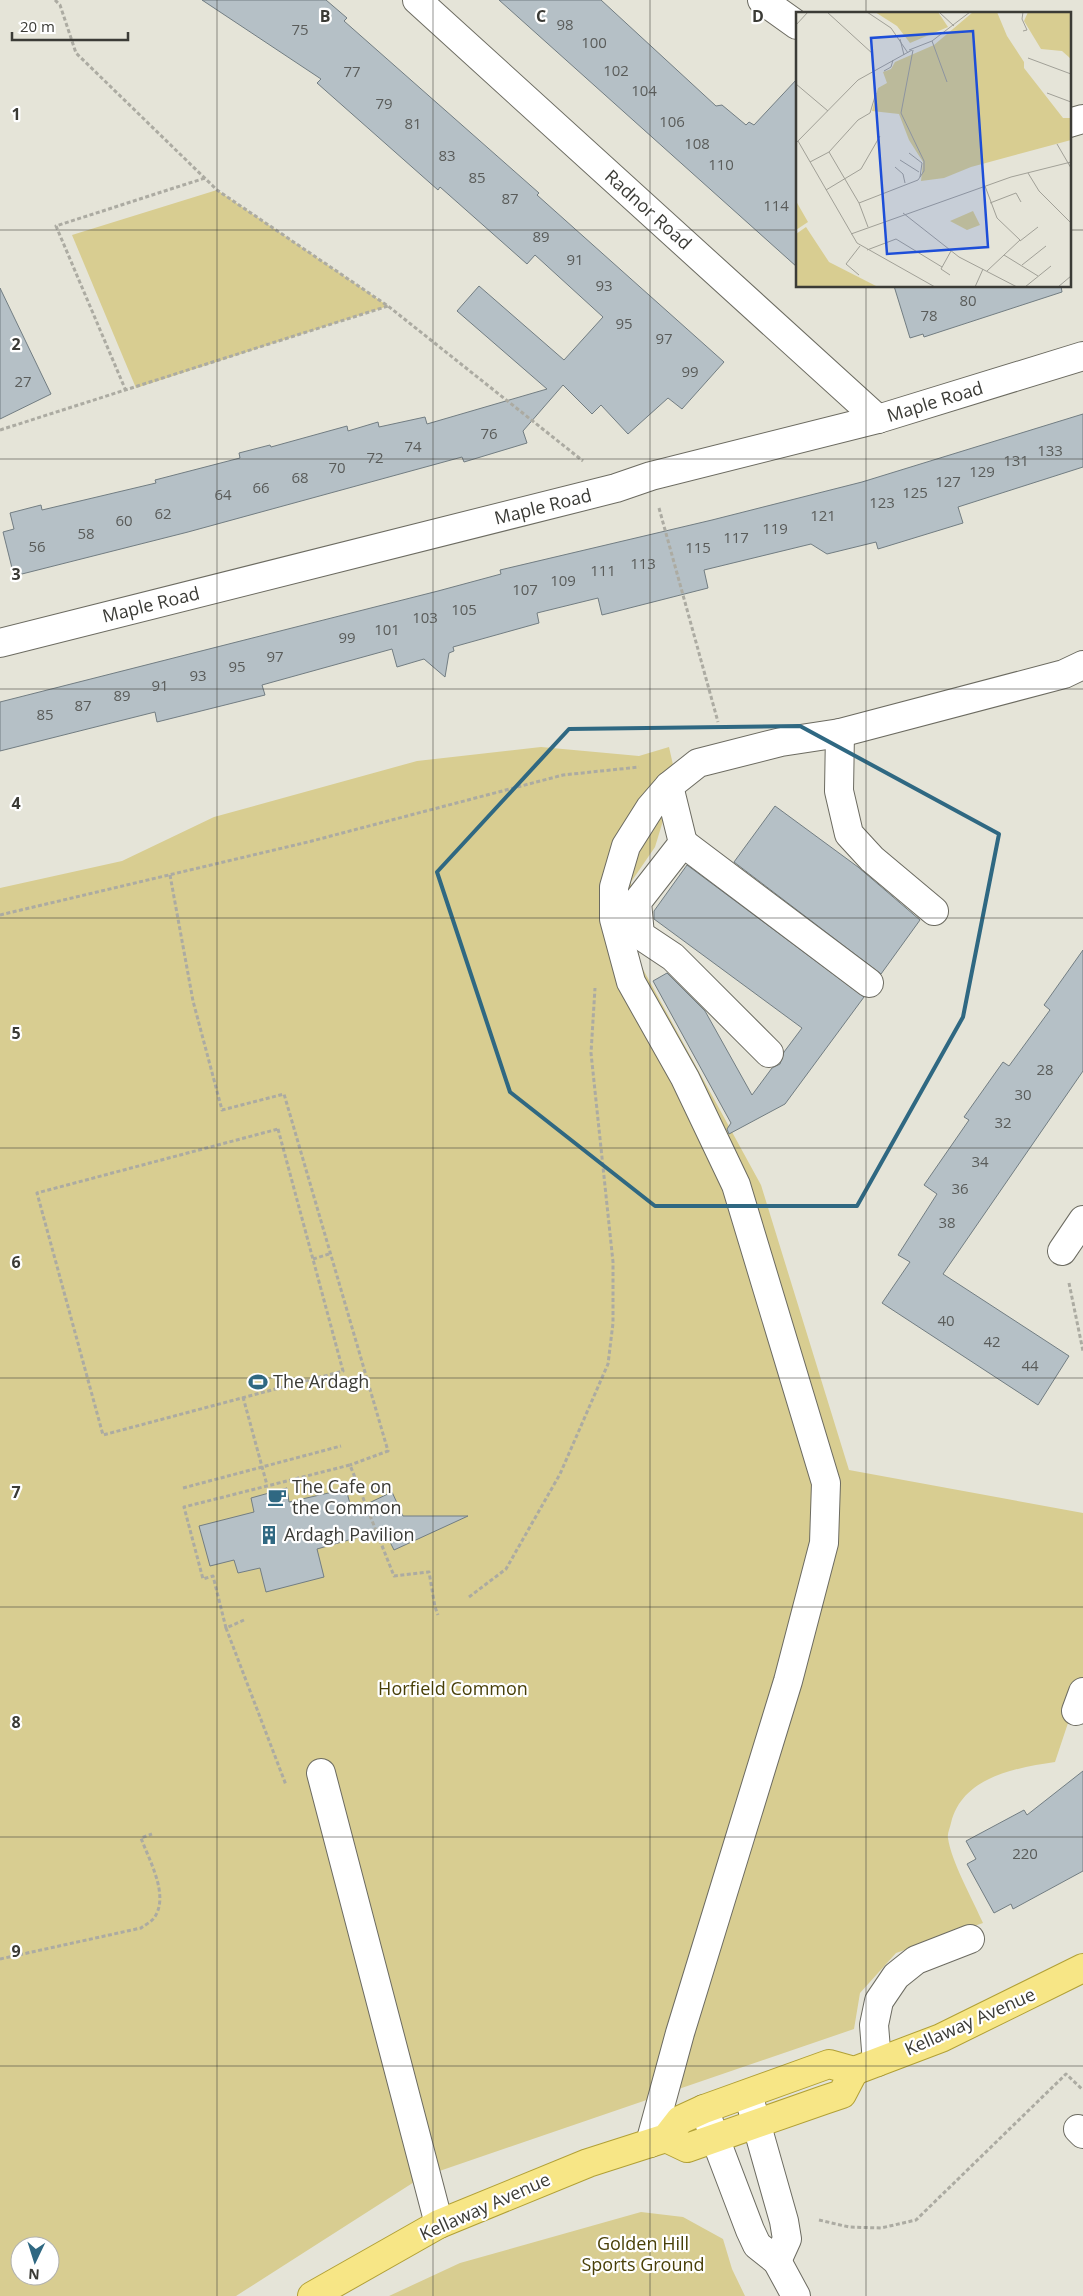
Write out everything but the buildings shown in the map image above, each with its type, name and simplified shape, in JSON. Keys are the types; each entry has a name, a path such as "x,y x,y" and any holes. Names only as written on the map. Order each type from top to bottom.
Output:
{"main road":[{"name":"Kellaway Avenue","path":"866,2066 941,2038 1083,1968"},
{"path":"658,2140 680,2120 704,2109 830,2064 866,2066"},
{"path":"658,2140 687,2148 758,2124 842,2094 866,2066"},
{"name":"Kellaway Avenue","path":"312,2296 439,2224 588,2163 658,2140"}],"street":[{"name":"Radnor Road","path":"417,0 878,419"},
{"path":"762,0 796,24"},
{"path":"1070,123 1083,119"},
{"name":"Maple Road","path":"0,643 616,488 651,476 878,419 1083,356"},
{"path":"658,2140 680,2033 788,1681 824,1543 826,1483 736,1185 685,1078 631,982 614,919 614,887 626,846 650,808 670,786 698,763 781,742 840,733 1064,674 1083,666"},
{"path":"840,733 839,791 849,834 872,859 934,911"},
{"path":"670,786 683,843 869,983"},
{"path":"683,843 637,902 640,935 673,957 769,1053"},
{"path":"1062,1251 1083,1220"},
{"path":"322,1773 439,2224"},
{"path":"866,2066 879,2001 896,1976 916,1960 970,1939"},
{"path":"748,2094 784,2221 787,2239 777,2261"},
{"path":"704,2109 753,2238 757,2245 777,2261 796,2296"}],"path":[{"path":"55,0 60,5 76,53 217,190 388,306 616,488"},
{"path":"126,391 56,226 205,178"},
{"path":"0,430 388,306"},
{"path":"651,476 727,755"},
{"path":"0,915 318,840 564,775 641,766"},
{"path":"170,875 193,1001 222,1110 284,1094 329,1254 388,1451 350,1465 184,1507 204,1579 213,1576 226,1628 286,1786"},
{"path":"469,1597 506,1569 560,1474 608,1364 613,1323 614,1262 591,1053 595,985"},
{"path":"278,1129 343,1371 243,1397 103,1435 37,1193 278,1129"},
{"path":"1062,1251 1083,1351"},
{"path":"313,1259 329,1254"},
{"path":"243,1397 267,1485"},
{"path":"184,1488 341,1446"},
{"path":"350,1465 394,1576 429,1572 438,1615"},
{"path":"226,1628 244,1620"},
{"path":"0,1959 141,1928 154,1919 160,1905 159,1888 141,1838 152,1834"},
{"path":"784,2221 817,2220 848,2227 881,2228 916,2220 1066,2074 1083,2090"}],"highlighted area":[{"path":"800,726 999,834 963,1017 857,1206 655,1206 510,1092 437,872 569,729"}],"green space":[{"path":"217,190 388,306 136,388 72,235"},
{"name":"Horfield Common","path":"541,747 639,756 669,747 676,778 655,847 631,882 633,951 761,1185 849,1470 1083,1513 1083,1678 1055,1762 1007,1772 992,1778 978,1785 966,1795 957,1807 948,1835 950,1847 983,1923 896,1953 860,1993 854,2029 422,2177 236,2296 0,2296 0,888 122,861 214,817 417,761"},
{"name":"Golden Hill Sports Ground","path":"641,2212 683,2217 723,2239 732,2269 745,2296 389,2296 460,2263"}],"place":[{"name":"The Ardagh","path":"258,1382"},
{"name":"The Cafe on the Common","path":"277,1497"},
{"name":"Ardagh Pavilion","path":"269,1535"}]}
